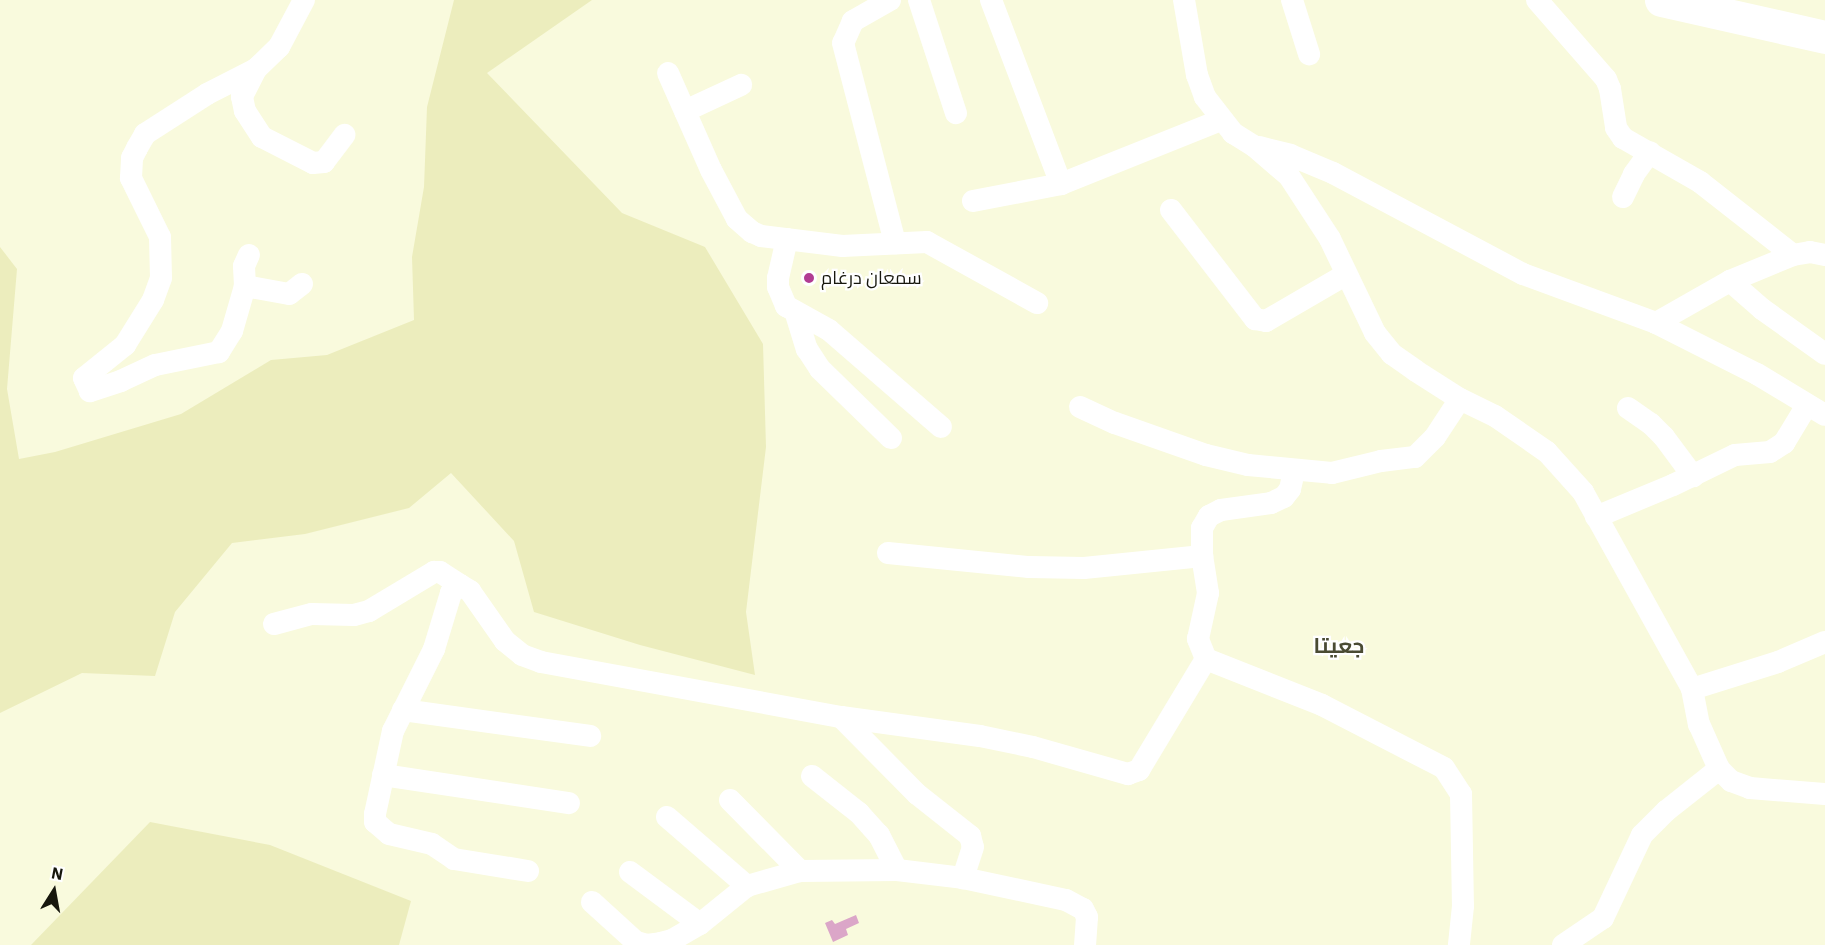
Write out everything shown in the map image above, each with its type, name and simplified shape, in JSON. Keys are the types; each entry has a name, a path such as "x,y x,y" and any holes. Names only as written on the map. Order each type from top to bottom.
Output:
{"highway":[{"path":"1661,0 1825,37"}],"street":[{"path":"249,255 244,266 245,286 232,332 219,352 155,365 121,381 90,391 84,378 125,345 153,300 161,278 160,237 131,178 132,158 137,148 146,134 207,94 256,69 279,47 304,0"},
{"path":"890,0 853,21 846,31 843,43 895,243"},
{"path":"919,0 956,112"},
{"path":"991,0 1061,184"},
{"path":"1184,0 1197,75 1205,97 1233,133 1254,146 1289,177 1308,203 1330,239 1345,275 1375,333 1392,354 1460,399 1495,416 1547,452 1583,492 1692,689 1699,724 1719,769 1731,781 1750,788 1825,794"},
{"path":"1292,0 1309,54"},
{"path":"1537,0 1606,79 1610,89 1616,128 1623,138 1700,182 1793,255"},
{"path":"1737,0 1770,26"},
{"path":"256,69 242,97 251,122 261,137 313,163 324,162 344,135"},
{"path":"668,73 711,170 737,219 761,236 842,246 927,242 1037,303"},
{"path":"685,111 741,85"},
{"path":"974,201 1061,184 1221,120"},
{"path":"1254,146 1290,155 1333,173 1523,274 1656,323 1757,374 1820,411 1784,443 1770,452 1736,455 1596,517"},
{"path":"1623,197 1634,174 1650,152"},
{"path":"1171,210 1255,319 1266,321 1345,275"},
{"path":"787,239 778,287 786,306 796,314 830,330 941,427"},
{"path":"1656,323 1730,281 1793,255 1810,252 1825,255"},
{"path":"1730,281 1762,309 1825,354"},
{"path":"245,286 289,294 302,284"},
{"path":"796,314 807,349 820,369 891,438"},
{"path":"1080,406 1115,423 1206,455 1248,465 1332,473 1381,461 1415,457 1435,437 1460,399"},
{"path":"1628,408 1651,424 1664,437 1693,476"},
{"path":"1294,471 1290,489 1284,497 1271,503 1221,510 1209,516 1202,528 1202,556 1208,593 1198,639 1206,659 1322,705 1444,768 1461,794 1462,906 1459,945"},
{"path":"888,553 1018,566 1084,568 1202,556"},
{"path":"274,624 312,614 354,615 369,611 434,572 440,572 470,591 505,640 522,655 552,664 841,717 980,736 1043,749 1128,774 1139,770 1206,659"},
{"path":"460,585 451,593 434,650 393,731 375,822 389,834 432,844 454,859 528,871"},
{"path":"1692,689 1778,662 1825,642"},
{"path":"403,710 590,736"},
{"path":"841,717 917,794 970,836 973,847 963,878"},
{"path":"1563,945 1603,918 1642,835 1666,811 1719,769"},
{"path":"383,776 569,803"},
{"path":"812,776 859,813 879,835 897,870"},
{"path":"730,800 800,871"},
{"path":"667,817 747,886"},
{"path":"592,902 636,942 647,945 672,940 700,924 747,886 800,871 897,870 963,878 1066,900 1077,905 1087,917 1085,945"},
{"path":"630,872 700,924"}],"green space":[{"path":"454,0 592,0 487,73 622,213 705,247 763,344 766,447 746,612 755,675 640,645 534,612 514,541 451,473 409,508 305,534 232,543 175,612 155,676 82,673 0,713 0,247 17,269 7,389 19,459 55,452 181,414 271,360 327,355 414,320 412,257 424,187 427,107"},
{"path":"150,822 270,845 411,901 399,945 31,945"}],"shaded area":[{"path":"856,915 859,923 846,929 848,935 833,942 825,923 832,920 835,924"}],"place":[{"name":"سمعان درغام","path":"809,278"}],"district":[{"name":"جعيتا","path":"1339,645"}]}
